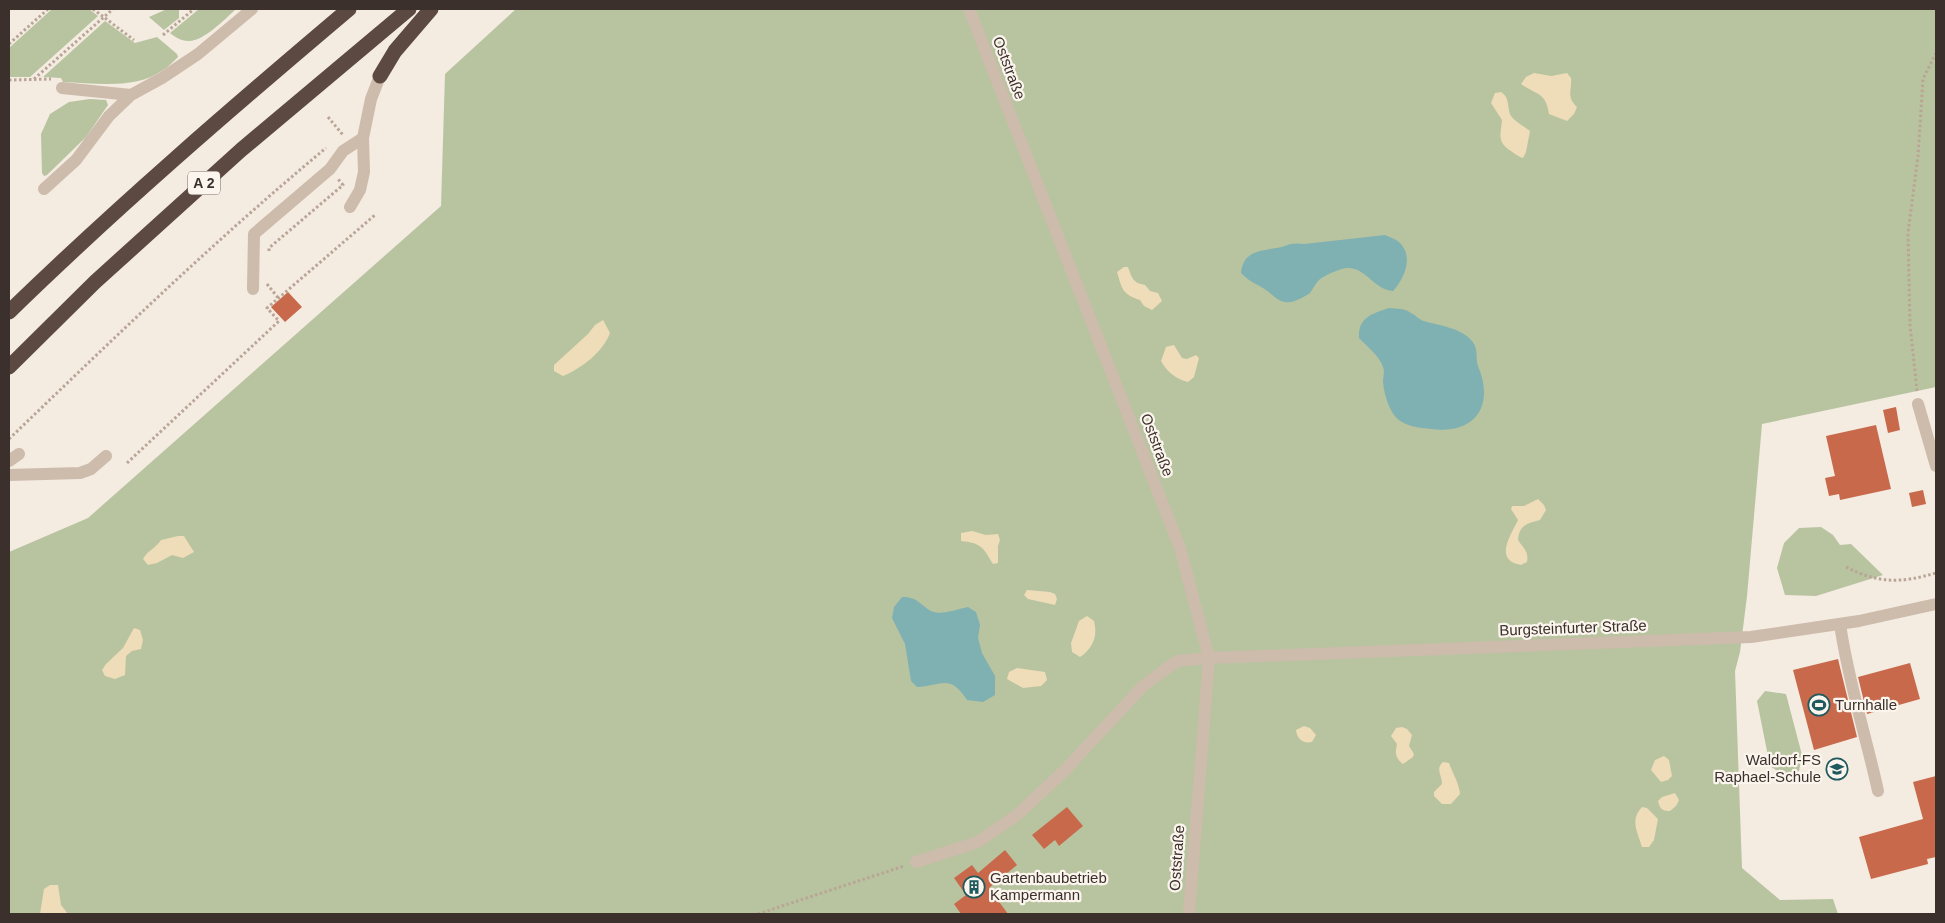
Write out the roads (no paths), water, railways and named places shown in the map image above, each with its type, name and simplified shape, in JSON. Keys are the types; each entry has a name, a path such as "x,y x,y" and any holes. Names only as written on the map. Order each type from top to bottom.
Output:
{"highway":[{"name":"A 2","path":"9,312 69,253 216,122 349,9"},
{"name":"A 2","path":"9,367 95,282 241,150 409,9"},
{"path":"380,76 395,51 431,9"}],"street":[{"path":"44,189 76,160 109,116 131,95 162,78 198,54 252,9"},
{"name":"Oststraße","path":"969,9 1180,548 1209,658 1189,914"},
{"path":"350,207 360,190 364,172 363,138 371,99 380,76"},
{"path":"62,88 131,95"},
{"path":"253,289 254,234 330,170 343,151 363,138"},
{"path":"1918,404 1936,466"},
{"path":"9,475 80,473 91,469 106,456"},
{"name":"Burgsteinfurter Straße","path":"916,862 978,842 1017,815 1065,770 1143,686 1177,662 1209,658 1751,637 1840,624 1936,604"},
{"path":"1840,624 1846,664 1878,792"}],"water":[{"path":"1385,235 1400,243 1404,249 1407,261 1404,274 1393,291 1380,287 1360,271 1347,268 1325,276 1319,280 1310,293 1298,300 1288,302 1277,299 1241,273 1242,266 1248,257 1258,252 1292,244"},
{"path":"1389,308 1406,310 1422,320 1456,330 1472,341 1483,380 1484,394 1482,405 1477,415 1470,422 1446,430 1431,429 1409,425 1394,415 1388,404 1385,392 1383,382 1384,370 1381,363 1376,355 1359,338 1361,325 1367,317"},
{"path":"902,597 915,600 935,612 968,607 976,612 980,625 978,638 982,653 995,676 995,695 983,702 967,700 955,686 950,684 917,687 911,681 905,644 892,618 894,607"}],"place":[{"name":"Turnhalle","path":"1819,705"},
{"name":"Waldorf-FS Raphael-Schule","path":"1837,769"},
{"name":"Gartenbaubetrieb Kampermann","path":"974,887"}]}
